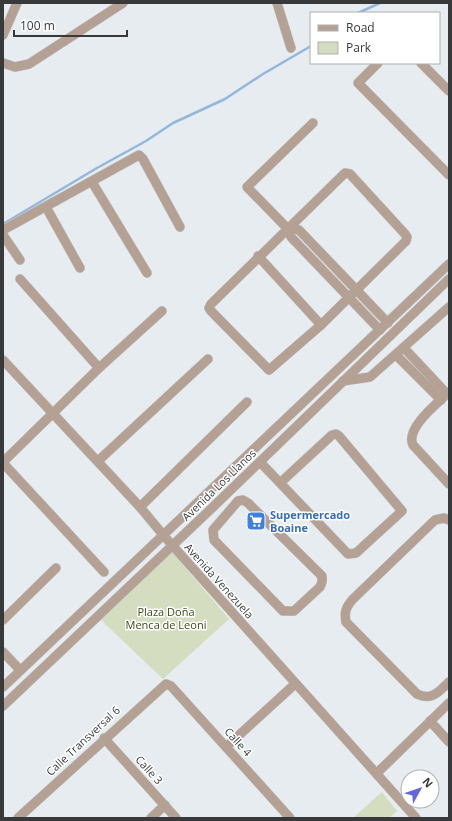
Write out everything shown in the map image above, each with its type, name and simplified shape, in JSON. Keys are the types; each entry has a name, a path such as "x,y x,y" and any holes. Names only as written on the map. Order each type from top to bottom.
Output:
{"street":[{"path":"3,35 17,3"},
{"path":"3,63 15,67 29,64 123,3"},
{"path":"277,3 291,48"},
{"path":"3,11 13,13"},
{"path":"377,64 358,83 449,175"},
{"path":"422,64 449,91"},
{"path":"313,123 247,187 287,228 291,237 380,330"},
{"path":"3,230 139,155 143,159 180,227"},
{"path":"345,173 350,174 407,237 406,241 321,325 269,370 211,311 210,308 211,304 287,228 345,173"},
{"path":"92,182 147,273"},
{"path":"46,207 80,268"},
{"path":"287,228 299,230 388,323"},
{"path":"3,235 20,260"},
{"path":"258,256 321,325"},
{"name":"Avenida Los Llanos","path":"3,687 164,536 449,264"},
{"path":"20,279 99,368"},
{"name":"Avenida Los Llanos","path":"3,706 213,507 449,279"},
{"path":"343,381 370,377 449,307"},
{"path":"104,572 3,462 53,415 99,368 162,311"},
{"path":"404,348 446,395"},
{"path":"396,355 446,395"},
{"path":"98,461 208,359"},
{"name":"Avenida Venezuela","path":"3,360 53,415 98,461 172,546 416,818"},
{"path":"446,395 414,428 411,438 413,445 449,484"},
{"path":"140,508 247,402"},
{"path":"260,462 348,554 356,554 402,511 336,434 280,482"},
{"path":"243,500 248,503 320,573 322,579 321,585 297,610 289,612 283,611 214,540 213,530 223,517 238,501 243,500"},
{"path":"213,507 223,517"},
{"path":"449,520 444,518 435,520 353,599 344,614 346,622 416,694 425,697 433,696 449,682"},
{"path":"3,620 56,568"},
{"path":"3,652 20,670"},
{"name":"Calle Transversal 6","path":"18,818 104,738 166,684"},
{"name":"Calle 4","path":"166,684 171,686 287,817"},
{"path":"226,747 295,684"},
{"path":"377,773 449,703"},
{"path":"430,721 449,742"},
{"name":"Calle 3","path":"104,738 176,818"},
{"path":"151,818 165,805"}],"green space":[{"name":"Plaza Doña Menca de Leoni","path":"172,552 229,619 163,679 101,620"},
{"path":"382,792 397,811 389,818 353,818"}],"waterway":[{"path":"360,12 380,3"},
{"path":"3,224 97,168 146,141 173,123 225,99 263,74 310,47"}],"place":[{"name":"Supermercado Boaine","path":"256,521"}]}
